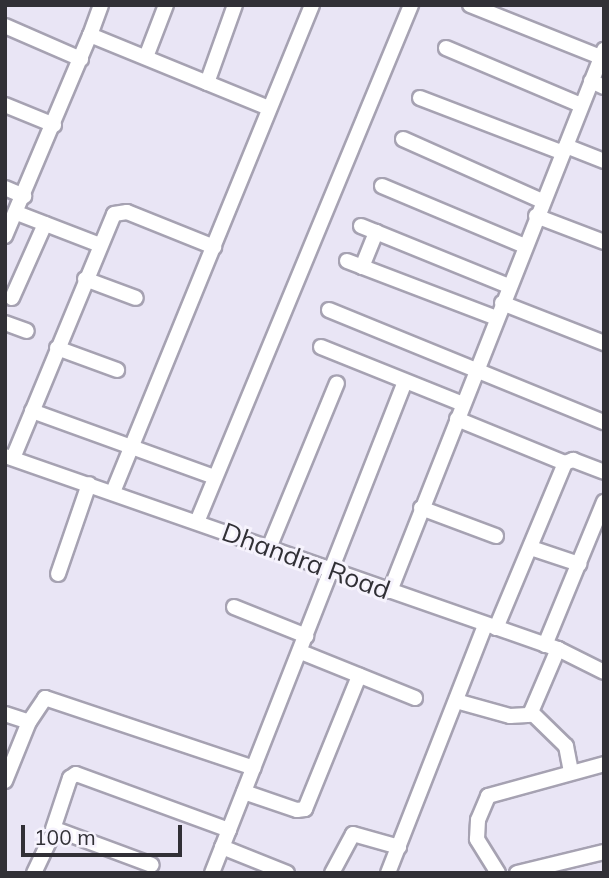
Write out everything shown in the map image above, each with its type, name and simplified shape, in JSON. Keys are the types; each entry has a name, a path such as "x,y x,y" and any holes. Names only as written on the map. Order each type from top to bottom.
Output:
{"street":[{"path":"5,236 54,125 101,5"},
{"path":"146,57 166,5"},
{"path":"207,83 235,5"},
{"path":"113,492 312,5"},
{"path":"197,522 411,5"},
{"path":"390,591 581,105 597,84 602,54 470,5"},
{"path":"5,26 81,59"},
{"path":"90,35 269,108"},
{"path":"446,48 581,105"},
{"path":"419,98 604,161"},
{"path":"5,105 54,125"},
{"path":"403,139 542,201"},
{"path":"382,186 524,246"},
{"path":"5,188 24,196"},
{"path":"9,457 32,411 100,244 119,212 214,247"},
{"path":"17,213 100,244"},
{"path":"536,216 604,242"},
{"path":"12,298 45,224"},
{"path":"361,226 509,286"},
{"path":"362,267 376,232"},
{"path":"347,261 496,318"},
{"path":"85,279 136,298"},
{"path":"502,303 604,343"},
{"path":"329,310 604,422"},
{"path":"5,323 27,331"},
{"path":"321,347 404,384 463,404"},
{"path":"57,348 117,370"},
{"path":"269,548 337,383"},
{"path":"212,873 404,384"},
{"path":"32,411 214,477"},
{"path":"457,419 565,463 573,460 604,472"},
{"name":"Dhandra Road","path":"9,457 552,647 604,673"},
{"path":"388,873 456,701 531,548 565,463"},
{"path":"58,574 89,484"},
{"path":"532,715 532,705 579,564 604,502"},
{"path":"421,508 496,536"},
{"path":"531,548 579,564"},
{"path":"233,607 306,636"},
{"path":"301,652 415,698"},
{"path":"244,792 297,810 305,808 359,676"},
{"path":"5,781 40,700 49,698 254,768"},
{"path":"456,701 510,716 532,715 566,746 571,771"},
{"path":"5,714 29,722"},
{"path":"498,873 477,839 483,801 494,793 604,764"},
{"path":"34,873 53,829 70,778 76,774 229,830"},
{"path":"53,829 152,865"},
{"path":"332,873 353,834 399,847"},
{"path":"222,847 287,873"},
{"path":"517,873 561,868 604,852"}]}
